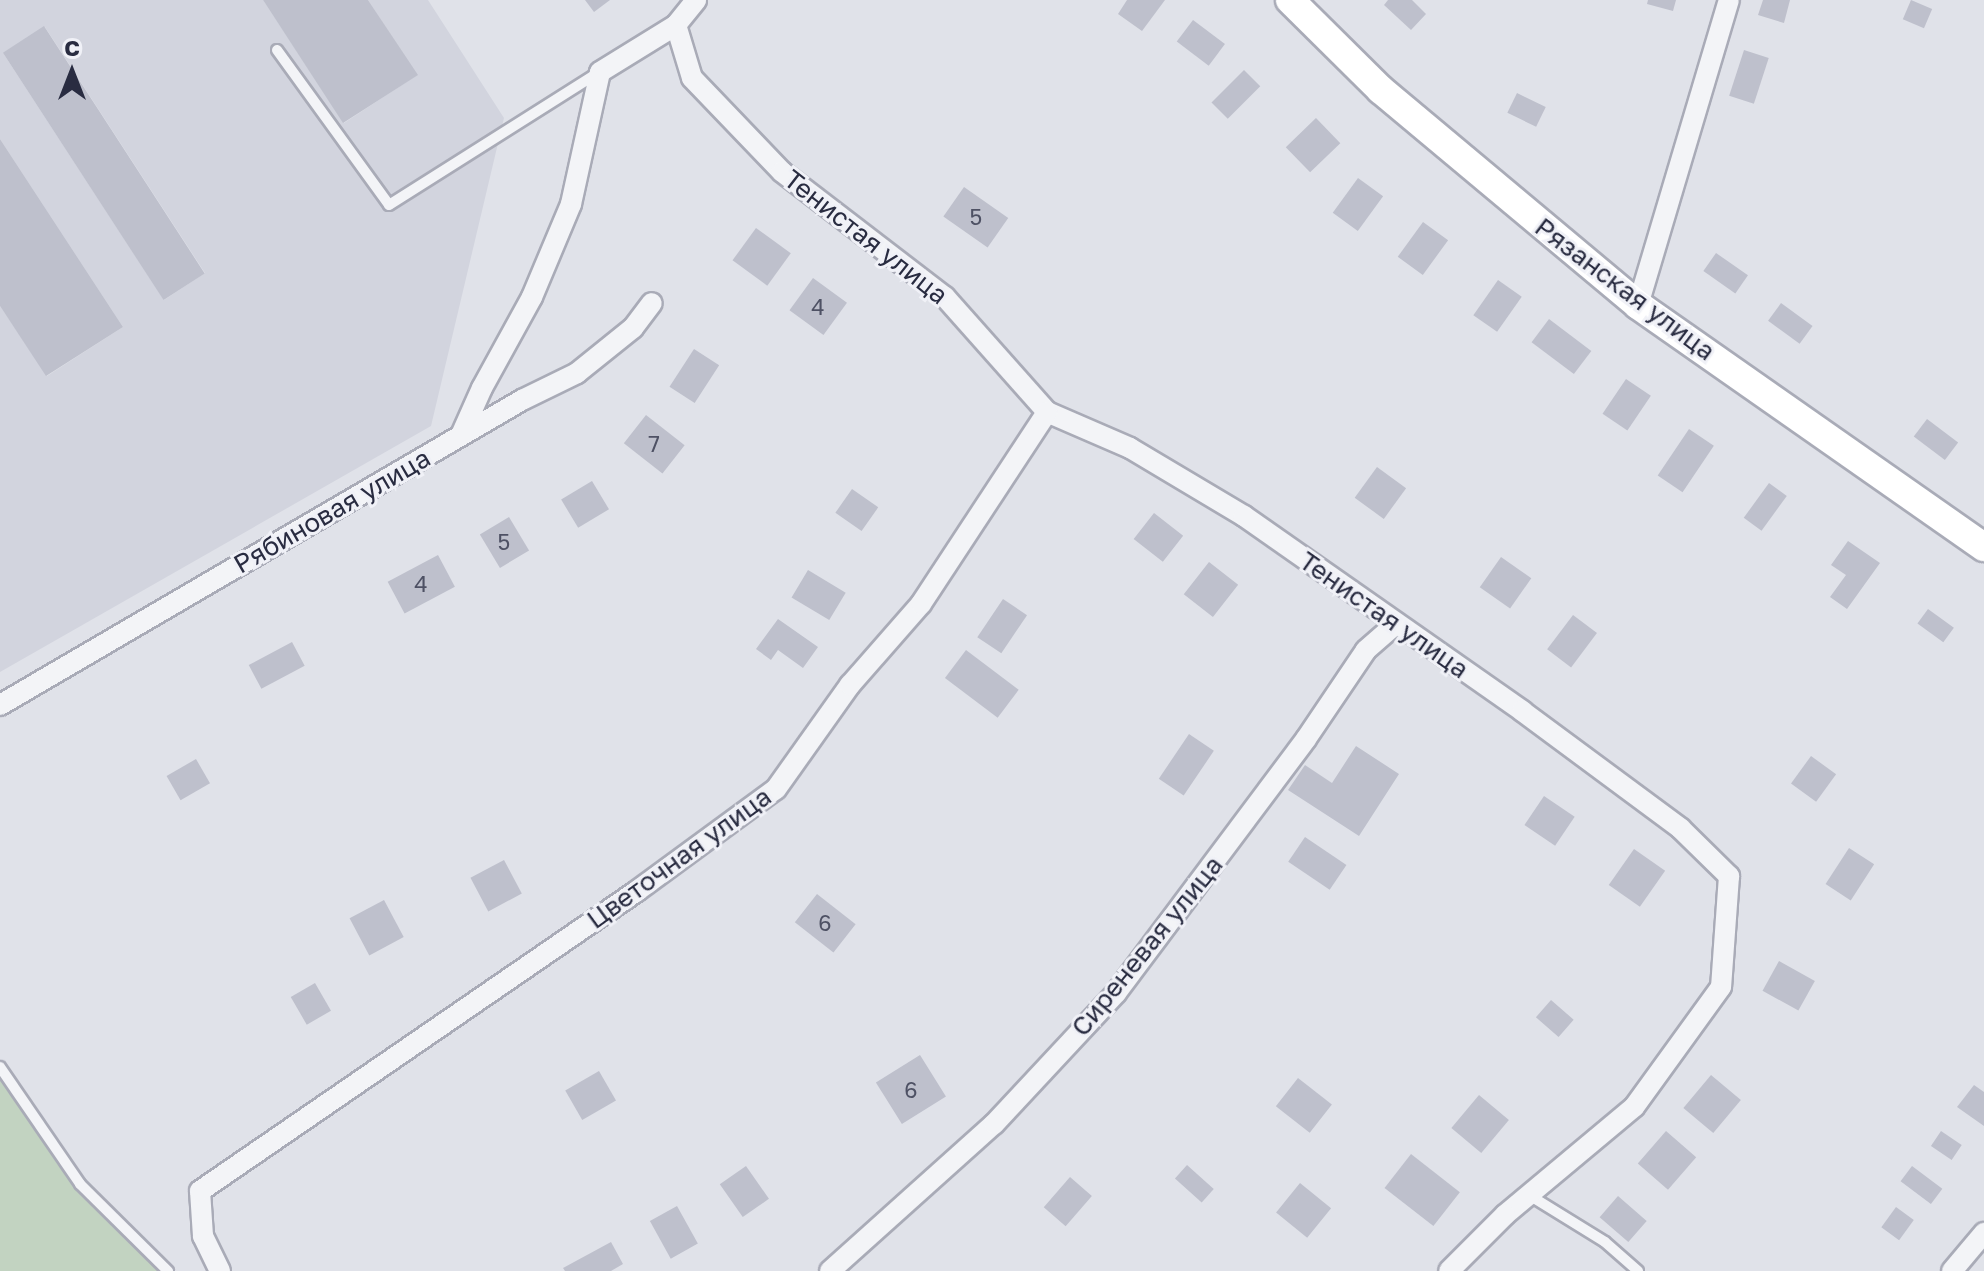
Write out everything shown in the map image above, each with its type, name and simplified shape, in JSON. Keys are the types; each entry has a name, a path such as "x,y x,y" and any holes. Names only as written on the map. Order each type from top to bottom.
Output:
{"main road":[{"name":"Рязанская улица","path":"1290,0 1381,90 1638,305 1984,547"}],"street":[{"path":"461,435 482,388 532,297 571,204 600,72 676,25 696,0"},
{"path":"1638,305 1729,0"},
{"name":"Тенистая улица","path":"676,25 692,78 782,172 945,297 1047,412 1130,448 1244,516 1395,625 1522,711 1680,828 1729,876 1721,987 1634,1107 1529,1195 1449,1271"},
{"name":"Рябиновая улица","path":"0,705 461,435 577,373 633,328 652,303"},
{"name":"Цветочная улица","path":"220,1271 203,1236 200,1191 625,900 776,789 850,685 921,604 1047,412"},
{"name":"Сиреневая улица","path":"830,1271 994,1124 1116,993 1306,739 1366,650 1395,625"},
{"path":"1952,1271 1984,1233"}],"lane":[{"path":"277,50 389,205 600,72"},
{"path":"0,1067 80,1184 168,1271"},
{"path":"1529,1195 1605,1242 1638,1271"}],"shaded area":[{"path":"0,0 263,0 344,123 417,75 368,0 428,0 504,118 431,426 0,672 0,306 47,376 123,327 0,139","holes":["45,27 205,273 164,300 3,53"]}],"green space":[{"path":"0,1067 80,1184 168,1271 0,1271"}],"building":[{"path":"263,0 368,0 418,75 343,123"},
{"path":"585,0 610,0 594,12"},
{"path":"1127,0 1165,0 1142,31 1118,14"},
{"path":"1388,0 1412,0 1426,14 1411,30 1384,5"},
{"path":"1648,0 1676,0 1673,11 1647,4"},
{"path":"1763,0 1790,0 1784,23 1758,15"},
{"path":"1911,0 1932,9 1924,28 1903,19"},
{"path":"1193,20 1225,44 1209,66 1177,42"},
{"path":"44,26 205,273 164,300 3,53"},
{"path":"1744,50 1769,58 1754,104 1729,96"},
{"path":"1244,70 1260,86 1228,119 1211,103"},
{"path":"1517,93 1546,107 1536,127 1507,113"},
{"path":"1316,118 1340,143 1310,172 1286,147"},
{"path":"0,139 123,327 46,376 0,306"},
{"path":"1358,178 1383,196 1358,231 1333,213"},
{"path":"964,187 1008,218 988,247 943,216"},
{"path":"1423,222 1448,240 1423,275 1398,257"},
{"path":"756,228 791,253 767,286 732,260"},
{"path":"1716,253 1748,275 1735,293 1703,271"},
{"path":"813,278 847,303 823,335 789,310"},
{"path":"1498,280 1522,297 1497,332 1473,315"},
{"path":"1781,303 1813,326 1800,344 1768,321"},
{"path":"1549,319 1591,351 1574,374 1532,342"},
{"path":"694,349 719,365 695,403 669,387"},
{"path":"1626,379 1651,396 1627,431 1603,414"},
{"path":"646,415 685,445 662,474 624,443"},
{"path":"1927,419 1958,442 1945,460 1914,437"},
{"path":"1689,429 1714,446 1683,492 1658,475"},
{"path":"1377,467 1406,488 1384,519 1355,498"},
{"path":"592,481 609,509 578,528 561,500"},
{"path":"1769,483 1787,496 1762,531 1744,518"},
{"path":"852,489 878,507 862,531 835,513"},
{"path":"1154,513 1183,536 1163,562 1134,539"},
{"path":"509,517 529,550 500,568 480,535"},
{"path":"1848,541 1880,563 1847,609 1830,597 1846,575 1831,565"},
{"path":"438,555 455,587 405,614 388,582"},
{"path":"1501,557 1531,578 1510,609 1480,587"},
{"path":"1209,562 1238,585 1213,617 1184,594"},
{"path":"808,570 846,593 829,620 792,597"},
{"path":"1003,599 1027,615 1001,653 977,637"},
{"path":"1928,609 1954,628 1943,642 1917,624"},
{"path":"1573,615 1597,633 1571,667 1547,649"},
{"path":"778,619 818,647 803,668 778,650 771,660 756,649"},
{"path":"292,642 305,666 261,689 249,665"},
{"path":"966,650 1019,690 998,718 945,678"},
{"path":"1189,734 1214,751 1184,796 1159,779"},
{"path":"1356,746 1399,774 1359,836 1288,790 1305,765 1332,783"},
{"path":"1811,756 1836,774 1816,802 1791,784"},
{"path":"196,759 210,783 181,800 167,776"},
{"path":"1544,796 1575,817 1555,846 1524,825"},
{"path":"1305,837 1346,865 1330,890 1288,862"},
{"path":"1849,848 1874,864 1851,900 1826,884"},
{"path":"1634,849 1665,871 1640,907 1609,885"},
{"path":"504,860 522,894 488,911 470,878"},
{"path":"817,894 856,924 833,953 795,922"},
{"path":"384,900 404,937 369,955 350,918"},
{"path":"1779,961 1815,981 1798,1011 1763,991"},
{"path":"315,983 331,1011 307,1025 291,997"},
{"path":"1551,1000 1574,1020 1559,1037 1536,1017"},
{"path":"920,1055 946,1097 902,1124 876,1083"},
{"path":"599,1071 616,1100 582,1120 565,1090"},
{"path":"1711,1075 1741,1100 1713,1133 1683,1108"},
{"path":"1298,1078 1332,1104 1310,1133 1276,1106"},
{"path":"1974,1085 1984,1092 1984,1126 1957,1107"},
{"path":"1479,1095 1509,1120 1481,1153 1451,1128"},
{"path":"1666,1131 1696,1157 1668,1190 1638,1163"},
{"path":"1941,1131 1962,1145 1952,1160 1931,1146"},
{"path":"1411,1154 1460,1192 1433,1226 1385,1188"},
{"path":"1187,1165 1214,1189 1202,1202 1175,1178"},
{"path":"746,1166 769,1199 743,1217 720,1184"},
{"path":"1912,1166 1942,1189 1931,1204 1901,1181"},
{"path":"1070,1177 1092,1196 1066,1226 1044,1207"},
{"path":"1300,1183 1331,1208 1307,1238 1276,1213"},
{"path":"1618,1196 1647,1221 1628,1242 1600,1217"},
{"path":"677,1206 698,1244 671,1259 650,1221"},
{"path":"1896,1207 1914,1220 1899,1240 1881,1227"},
{"path":"611,1242 623,1264 611,1271 565,1271 563,1268"}]}
